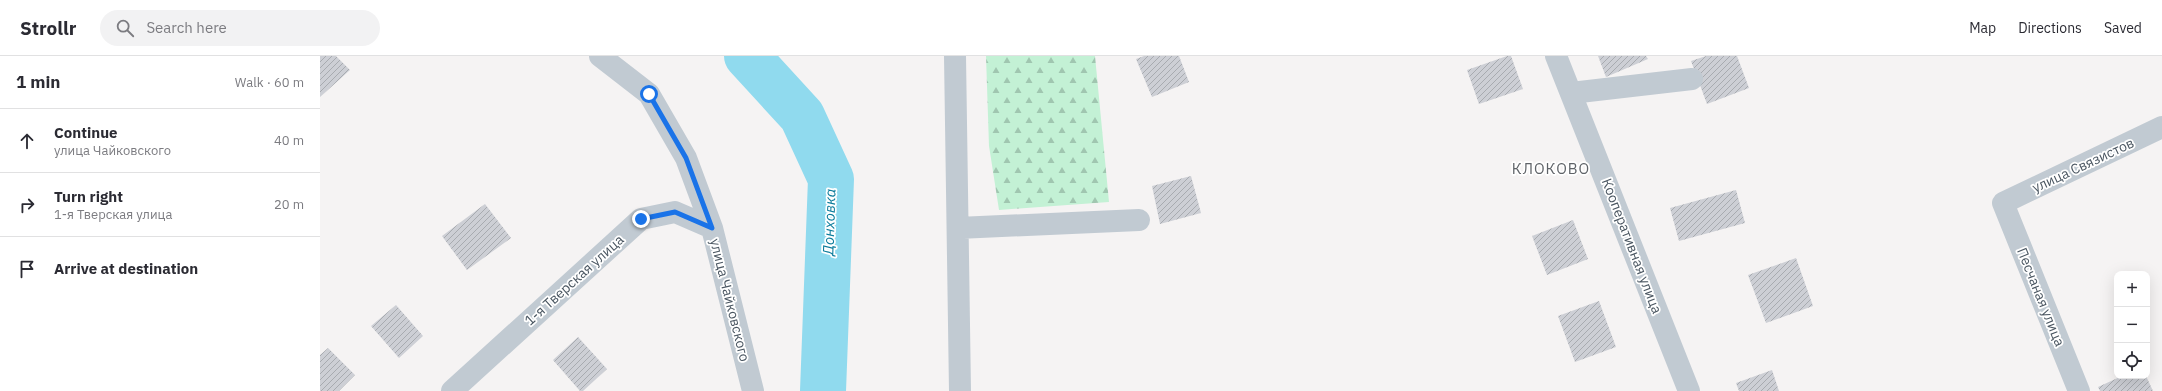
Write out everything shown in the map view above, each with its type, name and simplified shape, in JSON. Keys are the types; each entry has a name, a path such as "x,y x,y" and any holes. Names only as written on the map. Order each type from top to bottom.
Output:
{"street":[{"name":"улица Чайковского","path":"600,56 649,94 686,158 712,228 753,391"},
{"path":"955,56 960,391"},
{"name":"Кооперативная улица","path":"1556,56 1689,391"},
{"path":"1571,93 1692,79"},
{"name":"улица Связистов","path":"2003,203 2162,127"},
{"name":"Песчаная улица","path":"2003,203 2079,391"},
{"name":"1-я Тверская улица","path":"452,391 641,219 675,212 712,228"},
{"path":"958,228 1139,220"}],"green space":[{"path":"986,56 1095,56 1109,202 999,210 989,146"}],"building":[{"path":"320,56 336,56 350,70 320,97"},
{"path":"1144,56 1179,56 1189,82 1152,97 1136,59"},
{"path":"1507,56 1511,56 1523,89 1479,104 1467,70"},
{"path":"1598,56 1646,56 1648,59 1606,77"},
{"path":"1706,56 1737,56 1749,88 1707,104 1691,61"},
{"path":"1191,176 1201,213 1160,224 1152,186"},
{"path":"1736,190 1745,223 1679,241 1670,208"},
{"path":"485,204 511,238 467,270 442,236"},
{"path":"1573,220 1588,259 1547,275 1532,236"},
{"path":"1796,258 1813,306 1766,323 1748,275"},
{"path":"1599,301 1616,347 1575,362 1558,316"},
{"path":"396,305 423,336 399,358 371,326"},
{"path":"578,337 607,369 583,391 580,391 553,360"},
{"path":"328,348 355,375 339,391 320,391 320,355"},
{"path":"1772,370 1779,391 1739,391 1736,383"},
{"path":"2115,379 2147,379 2153,391 2100,391 2098,387"}],"waterway":[{"name":"Донховка","path":"747,56 802,116 831,179 823,391"}],"district":[{"name":"КЛОКОВО","path":"1551,168"}],"route":[{"path":"641,219 675,212 712,228 686,158 649,94"}]}
